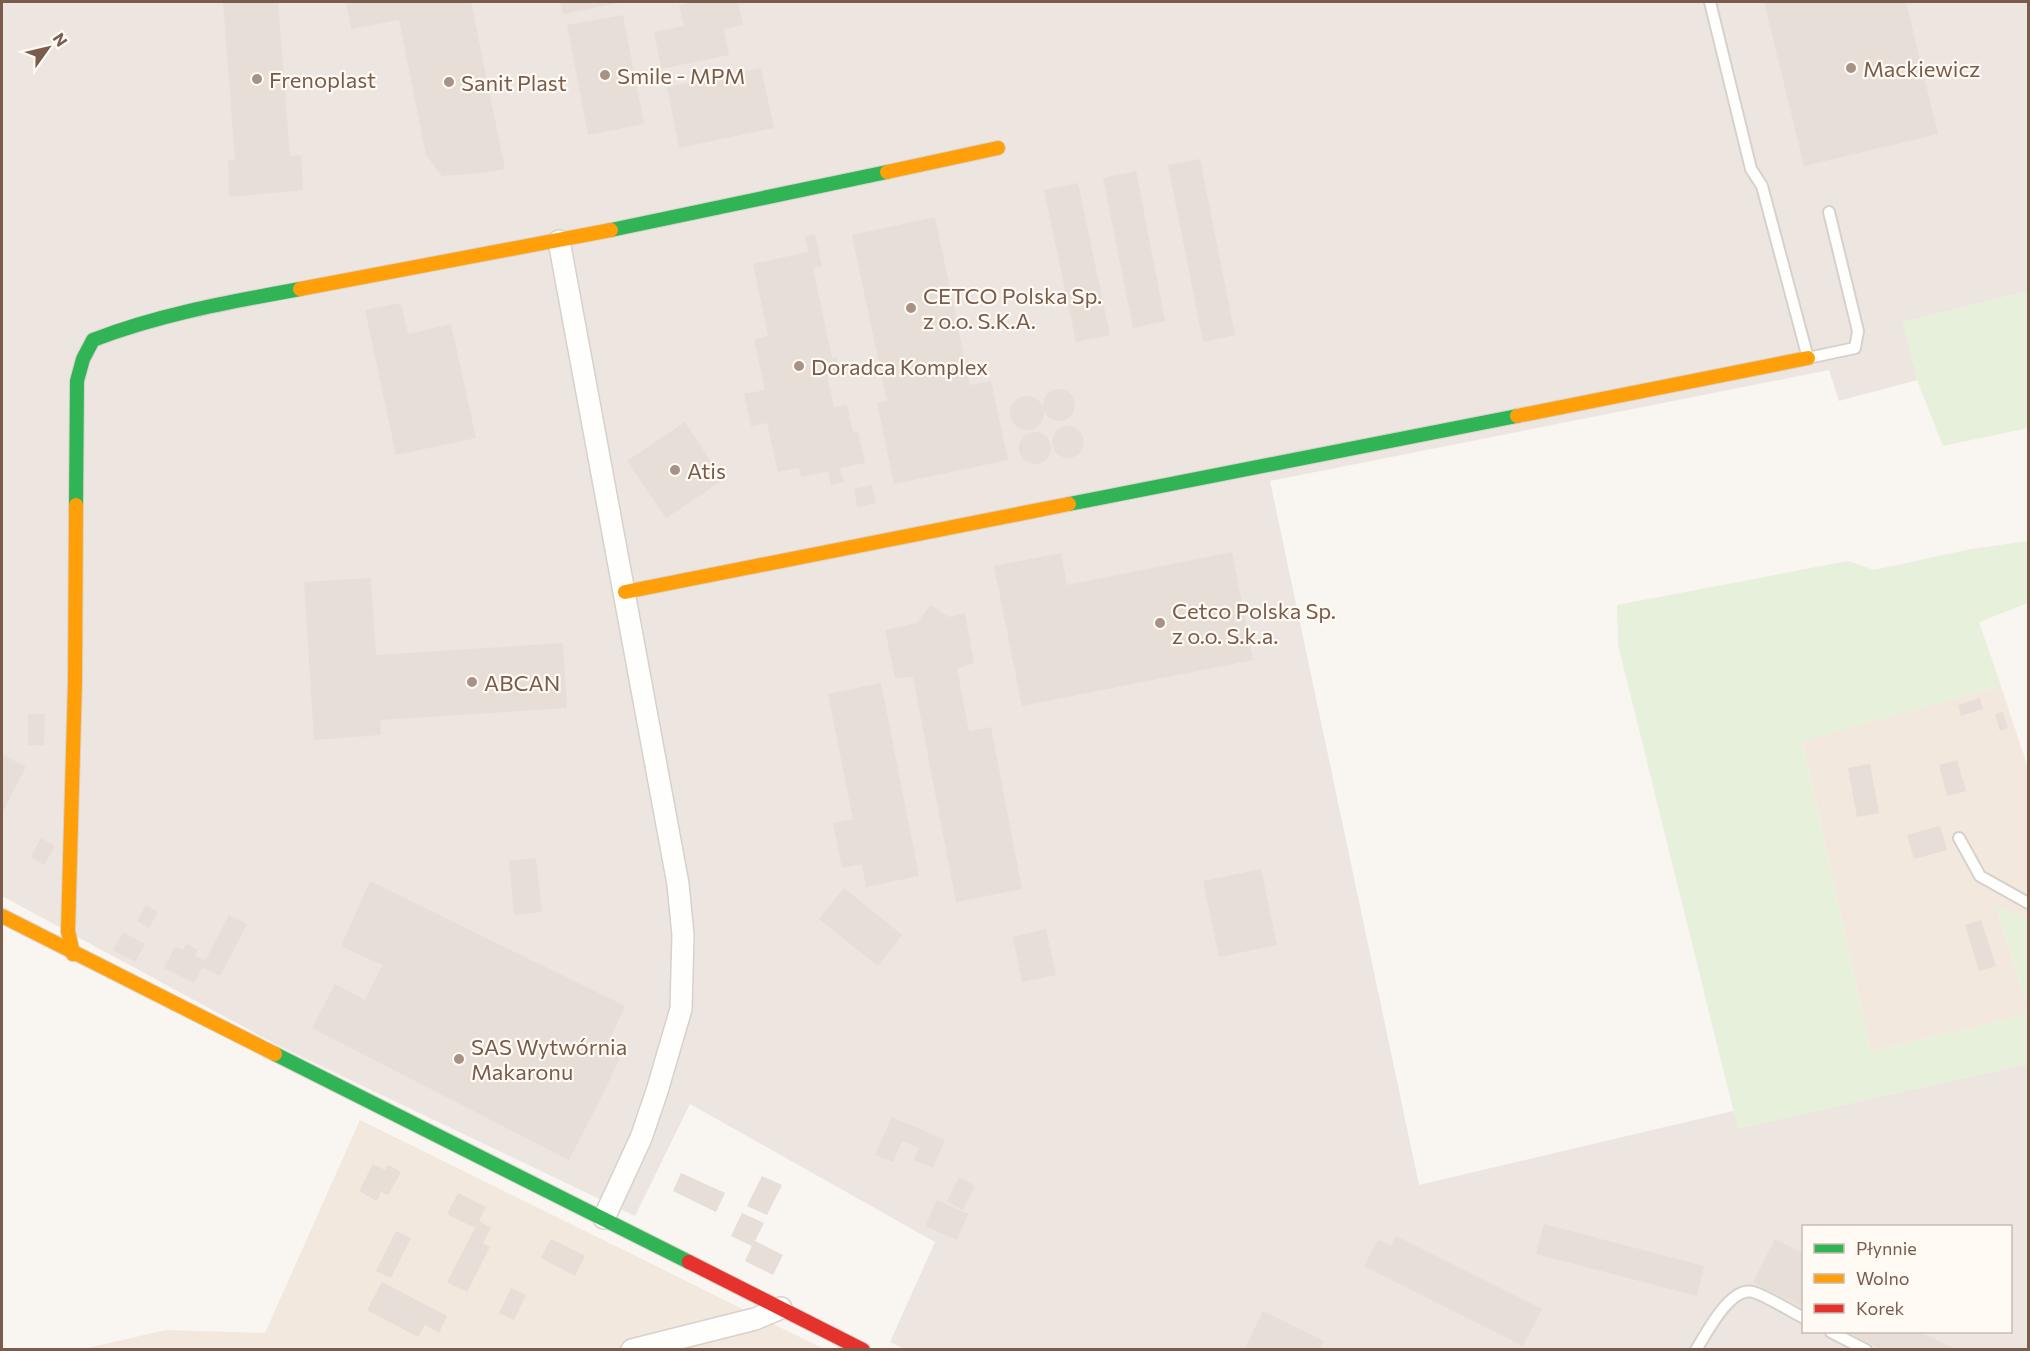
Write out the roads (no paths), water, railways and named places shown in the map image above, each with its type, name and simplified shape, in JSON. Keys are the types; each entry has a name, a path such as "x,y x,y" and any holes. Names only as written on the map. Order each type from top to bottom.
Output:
{"street":[{"path":"73,954 68,931 75,681 77,381 83,359 93,340 126,327 201,307 559,241 998,148"},
{"path":"559,241 678,884 683,946 681,1009 641,1138 604,1218"},
{"path":"625,592 1808,358"},
{"path":"2,916 73,954 604,1218 863,1350"},
{"path":"632,1350 755,1319 782,1308"}],"lane":[{"path":"1710,2 1751,168 1762,186 1808,358 1855,348 1858,331 1829,212"},
{"path":"1959,838 1980,876 2028,903"},
{"path":"1696,1350 1720,1310 1740,1294 1751,1291 1802,1317"},
{"path":"1833,1333 1866,1350"}],"place":[{"name":"Mackiewicz","path":"1851,68"},
{"name":"Smile - MPM","path":"605,75"},
{"name":"Frenoplast","path":"257,79"},
{"name":"Sanit Plast","path":"449,82"},
{"name":"CETCO Polska Sp. z o.o. S.K.A.","path":"911,308"},
{"name":"Doradca Komplex","path":"799,366"},
{"name":"Atis","path":"675,470"},
{"name":"Cetco Polska Sp. z o.o. S.k.a.","path":"1160,623"},
{"name":"ABCAN","path":"472,682"},
{"name":"SAS Wytwórnia Makaronu","path":"459,1059"}]}
